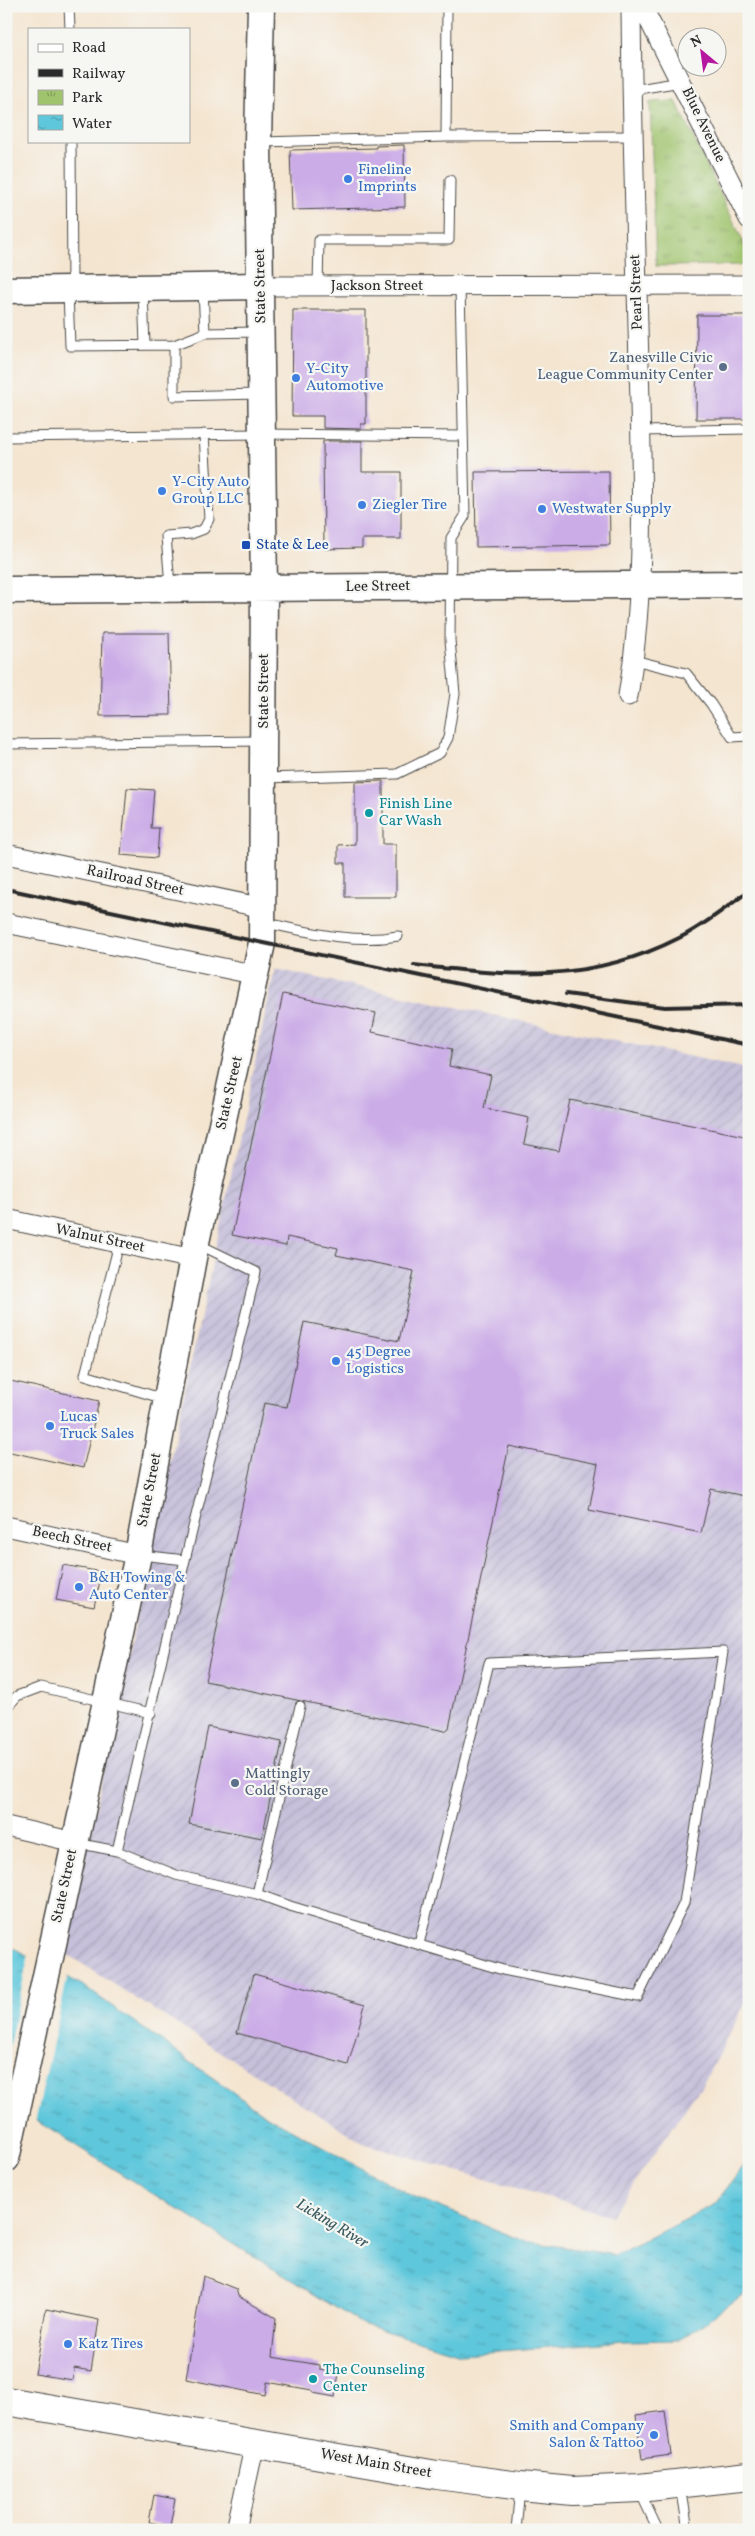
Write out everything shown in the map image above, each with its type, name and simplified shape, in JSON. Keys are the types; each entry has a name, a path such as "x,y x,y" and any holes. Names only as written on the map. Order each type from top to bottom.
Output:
{"main road":[{"name":"State Street","path":"6,2159 138,1555 195,1250 257,975 263,915 264,741 261,286 258,142 261,6"},
{"name":"Jackson Street","path":"6,290 261,286"},
{"name":"Lee Street","path":"6,590 749,584"},
{"name":"West Main Street","path":"6,2401 438,2475 520,2486 572,2491 639,2488 749,2476"}],"street":[{"name":"Pearl Street","path":"628,696 634,660 640,585 640,431 631,6"},
{"name":"Blue Avenue","path":"642,6 741,188 749,219"},
{"name":"Jackson Street","path":"261,286 749,285"},
{"name":"Railroad Street","path":"6,854 263,915"},
{"path":"6,923 257,975"},
{"name":"Walnut Street","path":"6,1219 119,1244 195,1250"},
{"name":"Beech Street","path":"6,1526 138,1555"},
{"path":"6,1826 74,1842"},
{"path":"236,2530 255,2443"}],"lane":[{"path":"69,6 70,28"},
{"path":"446,137 447,6"},
{"path":"632,90 682,82"},
{"path":"258,142 446,137 633,136"},
{"path":"71,142 70,346 174,346 205,333 261,332"},
{"path":"318,286 319,240 450,240 450,180"},
{"path":"263,778 397,774 440,753 448,738 455,694 450,640 449,587 451,538 466,516 460,286"},
{"path":"202,287 205,333"},
{"path":"142,288 145,346"},
{"path":"174,346 174,396 261,394"},
{"path":"640,431 749,429"},
{"path":"6,437 204,434 463,436"},
{"path":"170,589 166,536 197,532 204,529 209,519 204,434"},
{"path":"634,660 686,672 711,704 732,737 749,736"},
{"path":"6,744 264,741"},
{"path":"263,915 333,937 375,940 398,936"},
{"path":"119,1244 86,1375 168,1400"},
{"path":"117,1851 151,1713 185,1560 256,1272 195,1250"},
{"path":"138,1555 185,1560"},
{"path":"74,1842 117,1851 176,1875 257,1894 290,1906 503,1970 638,1998 684,1902 723,1652 489,1663 418,1944"},
{"path":"6,1709 17,1696 41,1687 151,1713"},
{"path":"257,1894 300,1706"},
{"path":"681,2484 688,2530"},
{"path":"516,2530 520,2486"},
{"path":"639,2488 658,2530"}],"shaded area":[{"path":"275,969 749,1069 749,1996 704,2082 611,2216 363,2143 65,1953"}],"green space":[{"path":"676,101 749,254 749,265 656,266 650,102"}],"water":[{"name":"Licking River","path":"6,1944 82,1985 265,2115 410,2195 524,2241 616,2255 715,2204 749,2159 749,2290 681,2340 625,2341 461,2354 362,2324 6,2102"}],"pier":[{"path":"29,1954 68,1975 35,2123 6,2105 6,2059"}],"building":[{"name":"Fineline Imprints","path":"404,145 405,207 292,210 290,150 376,148 376,146"},
{"path":"293,310 366,310 366,424 361,424 361,429 323,428 323,416 292,416"},
{"name":"Zanesville Civic League Community Center","path":"697,315 749,315 749,419 696,419"},
{"name":"Ziegler Tire","path":"323,441 362,441 362,472 401,472 401,539 362,539 362,548 324,549"},
{"name":"Westwater Supply","path":"609,471 610,545 476,547 475,472"},
{"path":"102,633 169,633 171,715 100,716"},
{"name":"Finish Line Car Wash","path":"383,781 383,844 396,844 396,897 345,897 345,863 338,863 338,845 355,844 355,782"},
{"path":"127,788 154,790 151,828 159,828 157,858 121,855"},
{"path":"283,994 376,1013 372,1032 452,1049 449,1066 491,1075 484,1108 529,1118 524,1144 559,1151 570,1100 749,1137 749,1497 711,1489 701,1533 589,1510 598,1464 509,1446 449,1728 445,1731 205,1681 264,1403 287,1407 304,1322 399,1341 414,1271 336,1255 338,1248 287,1237 286,1246 232,1235"},
{"name":"Lucas Truck Sales","path":"6,1380 99,1401 83,1468 6,1451"},
{"name":"B&H Towing & Auto Center","path":"63,1565 102,1572 94,1607 56,1600"},
{"name":"Mattingly Cold Storage","path":"208,1727 282,1742 262,1838 189,1824"},
{"path":"254,1974 365,2005 348,2065 237,2033"},
{"path":"203,2276 236,2289 238,2296 276,2318 272,2357 320,2365 320,2370 339,2373 335,2397 313,2393 312,2390 267,2382 265,2395 186,2379"},
{"name":"Katz Tires","path":"46,2309 99,2320 91,2371 74,2368 73,2380 35,2374"},
{"name":"Smith and Company Salon & Tattoo","path":"665,2411 671,2455 642,2459 636,2415"},
{"path":"154,2495 175,2499 170,2526 149,2522"}],"railway":[{"path":"6,889 749,1045"},
{"path":"414,965 484,972 550,973 581,970 613,963 646,953 679,938 706,922 749,891"},
{"path":"566,994 665,1007 749,1005"}],"place":[{"name":"Fineline Imprints","path":"348,179"},
{"name":"Zanesville Civic League Community Center","path":"723,367"},
{"name":"Y-City Automotive","path":"296,378"},
{"name":"Y-City Auto Group LLC","path":"162,491"},
{"name":"Ziegler Tire","path":"362,505"},
{"name":"Westwater Supply","path":"542,509"},
{"name":"State & Lee","path":"246,545"},
{"name":"Finish Line Car Wash","path":"369,813"},
{"name":"45 Degree Logistics","path":"336,1361"},
{"name":"Lucas Truck Sales","path":"50,1426"},
{"name":"B&H Towing & Auto Center","path":"79,1587"},
{"name":"Mattingly Cold Storage","path":"235,1783"},
{"name":"Katz Tires","path":"68,2344"},
{"name":"The Counseling Center","path":"313,2379"},
{"name":"Smith and Company Salon & Tattoo","path":"654,2435"}]}
